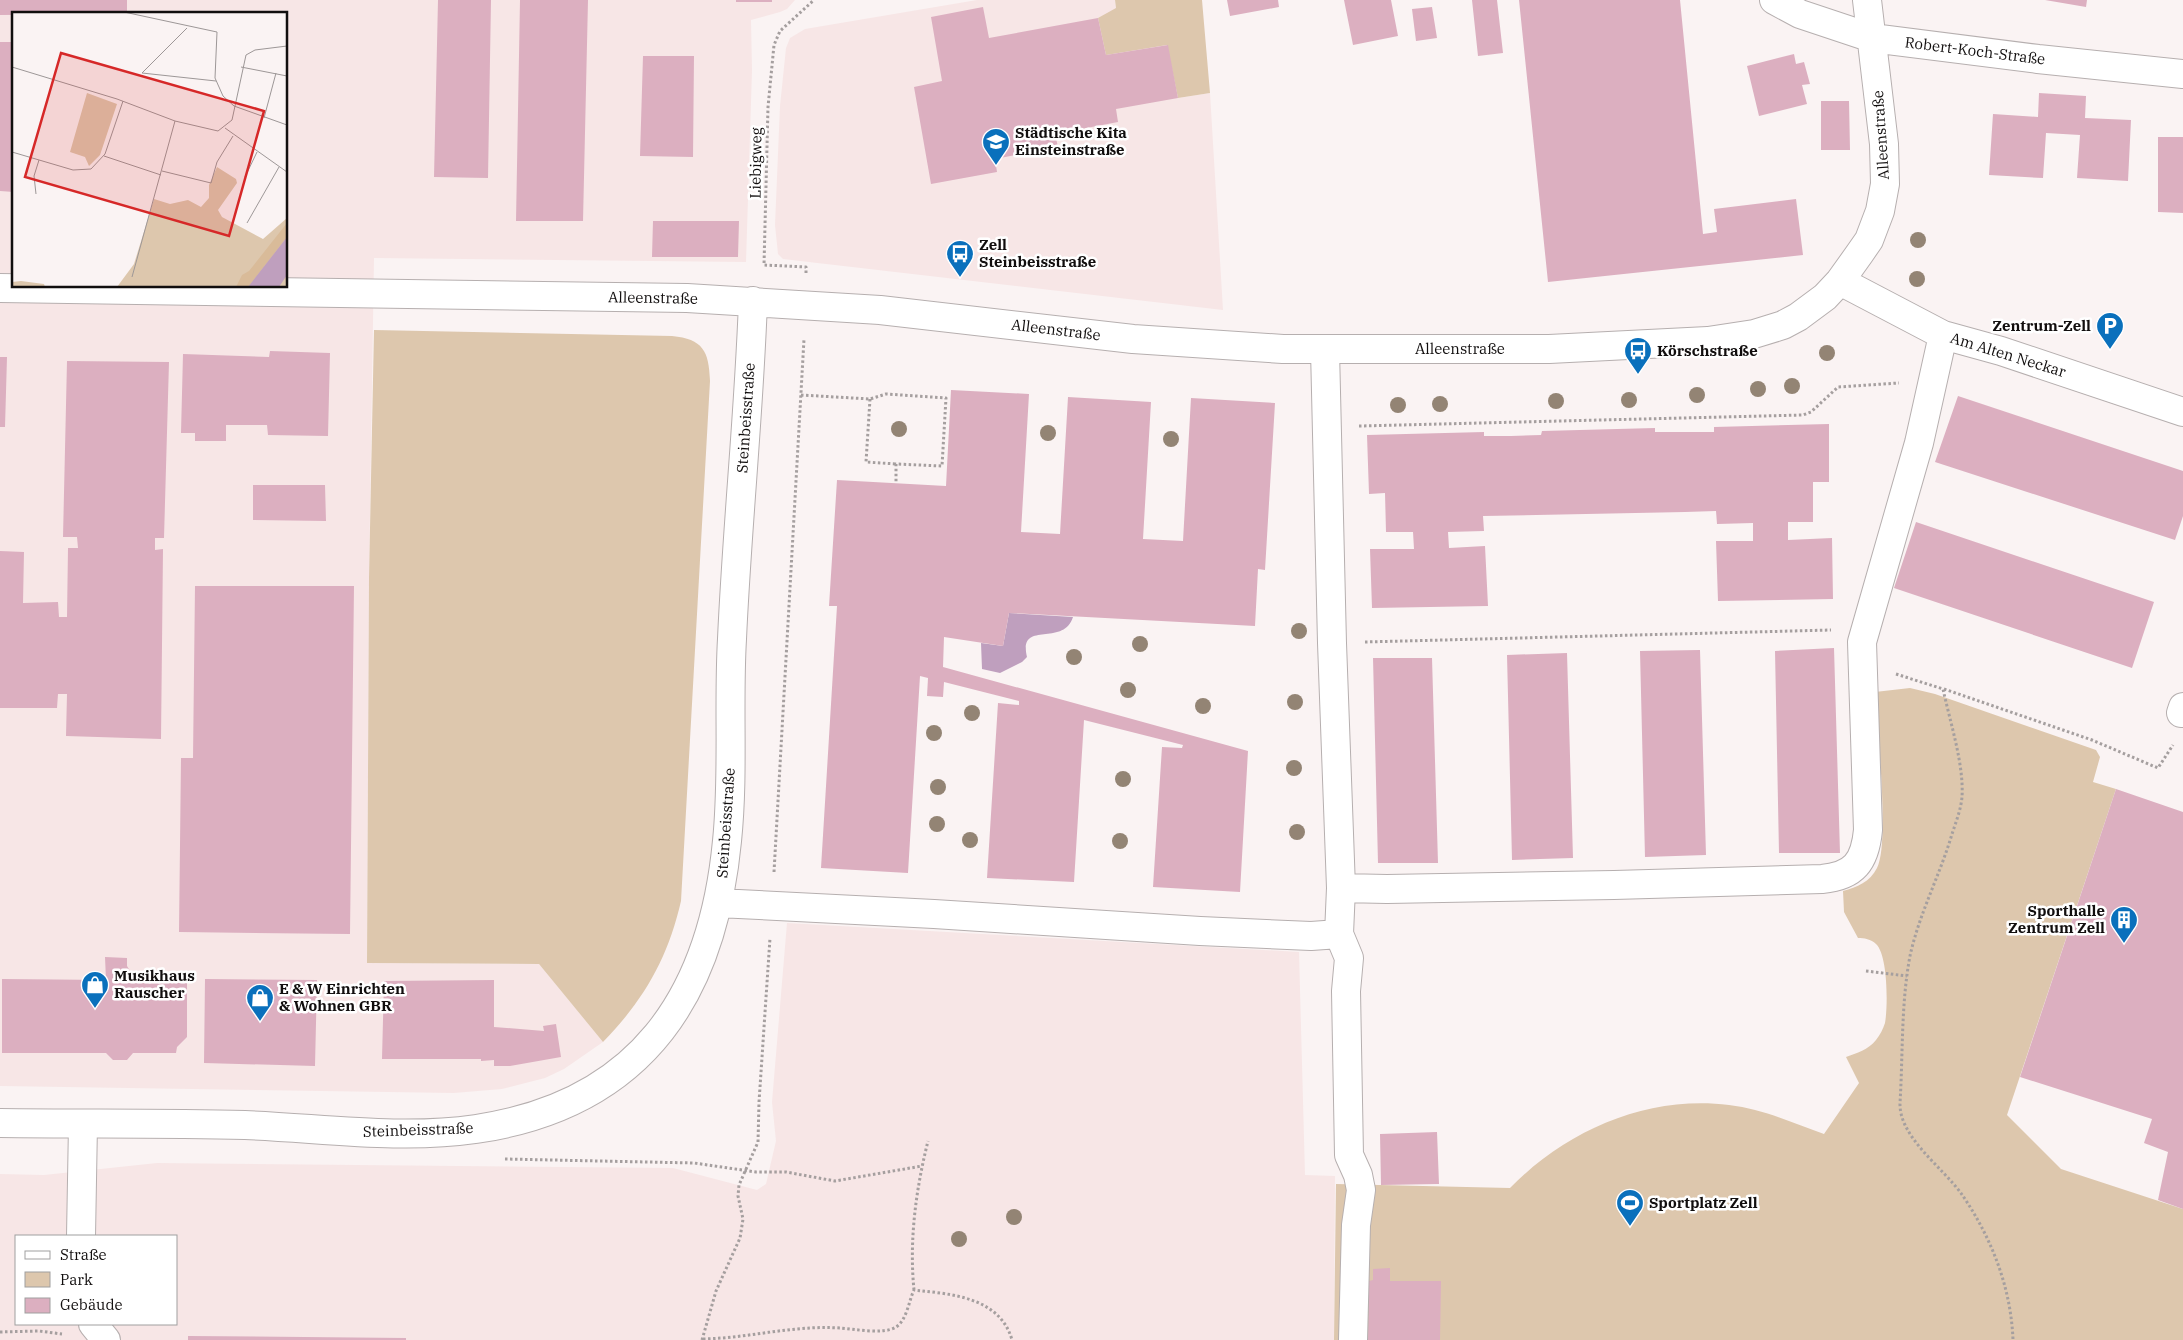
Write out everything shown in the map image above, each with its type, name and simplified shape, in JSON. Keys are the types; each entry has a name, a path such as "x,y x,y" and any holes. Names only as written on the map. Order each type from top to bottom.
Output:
{"street":[{"name":"Robert-Koch-Straße","path":"1774,0 1809,18 1872,38 2038,59 2183,74"},
{"path":"1867,0 1872,38"},
{"name":"Alleenstraße","path":"0,288 668,298 753,301 889,311 1133,339 1325,350 1549,349 1724,340 1760,332 1790,321 1811,309 1840,281 1869,240 1876,224 1883,198 1884,144 1872,38"},
{"name":"Am Alten Neckar","path":"1840,281 1942,335 2001,351 2183,412"},
{"name":"Steinbeisstraße","path":"0,1123 246,1125 348,1132 421,1133 484,1128 531,1117 559,1108 585,1096 627,1067 659,1034 687,988 704,948 718,903 724,864 729,817 732,642 739,505 749,398 753,301"},
{"path":"1342,888 1387,890 1614,886 1822,879 1847,873 1855,867 1864,853 1868,830 1861,654 1864,632 1912,466 1942,335"},
{"path":"1325,350 1332,643 1342,888 1339,934 1349,958 1346,991 1349,1155 1360,1185 1356,1225 1353,1340"},
{"path":"718,903 1200,931 1310,936 1339,934"},
{"path":"81,1235 83,1124"},
{"path":"94,1325 106,1340"}],"path":[{"name":"Liebigweg","path":"805,304 806,267 764,265 768,107 772,61 777,36 814,0"},
{"path":"805,304 758,1142 738,1190 743,1219 740,1238 716,1291 702,1339 724,1338 806,1327 875,1331 898,1327 914,1290 912,1261 918,1180 928,1141"},
{"path":"1328,426 1803,415 1811,412 1835,389 1842,386 1932,382"},
{"path":"801,395 870,399 886,394 946,398 942,466 866,462 870,399"},
{"path":"896,464 896,483"},
{"path":"1332,643 1838,630 1864,632"},
{"path":"1862,666 1908,677 2092,740 2158,768 2173,744 2182,710"},
{"path":"1943,689 1959,762 1962,800 1944,860 1914,940 1907,976 1900,1103 1901,1119 1922,1148 1963,1195 1990,1244 2010,1304 2013,1340"},
{"path":"1866,971 1907,976"},
{"path":"747,1170 786,1172 835,1181 922,1166"},
{"path":"914,1290 952,1294 983,1305 1004,1322 1012,1340"},
{"path":"0,1332 39,1331 64,1335"}],"shaded area":[{"path":"0,0 795,0 787,9 751,20 752,70 746,262 374,258 369,578 367,963 539,964 603,1042 564,1069 545,1078 502,1089 454,1093 0,1086"},
{"name":"Städtische Kita Einsteinstraße","path":"977,0 1115,0 1116,8 1168,45 1178,98 1210,93 1223,310 783,259 778,254 775,225 780,106 786,48 790,38 805,29"},
{"path":"1009,613 1073,617 1068,626 1060,631 1029,639 1026,646 1027,657 1022,662 1000,673 982,669 981,643 1003,646"},
{"path":"787,923 1299,952 1305,1175 1335,1176 1334,1340 0,1340 0,1174 44,1175 157,1163 673,1168 757,1190 766,1184 776,1141 772,1102"}],"green space":[{"path":"1115,0 1202,0 1210,93 1178,98 1167,45 1106,55 1098,18 1116,8"},
{"path":"374,330 672,336 691,340 702,348 706,354 710,381 681,901 669,941 652,977 631,1010 603,1042 539,964 367,963 369,578"},
{"path":"1910,688 1935,694 2096,750 2100,757 2093,782 2116,789 2007,1115 2061,1169 2183,1209 2183,1340 1334,1340 1336,1184 1510,1188 1532,1167 1557,1149 1583,1134 1610,1121 1668,1106 1698,1103 1742,1107 1778,1117 1824,1134 1859,1083 1846,1057 1862,1051 1873,1043 1885,1023 1887,994 1883,959 1880,950 1874,942 1858,938 1844,912 1843,891 1858,886 1871,877 1877,868 1881,854 1883,810 1875,692"}],"building":[{"path":"0,0 127,0 127,12 12,12 12,15 0,15"},
{"path":"438,0 491,0 488,178 434,177"},
{"path":"520,0 588,0 583,221 516,221"},
{"path":"736,0 772,0 772,2 736,2"},
{"path":"1227,0 1278,0 1279,7 1230,16"},
{"path":"1344,0 1391,0 1398,36 1353,45"},
{"path":"1472,0 1497,0 1503,53 1478,56"},
{"path":"1519,0 1680,0 1703,234 1717,232 1714,209 1796,199 1803,255 1548,282"},
{"path":"2045,0 2087,0 2086,7"},
{"name":"Städtische Kita Einsteinstraße","path":"983,7 989,38 1098,18 1106,55 1168,45 1178,98 1116,109 1118,122 1055,134 1058,147 995,159 997,172 931,184 914,87 942,81 931,17"},
{"path":"1432,7 1437,38 1416,41 1412,9"},
{"path":"0,42 12,42 12,192 0,191"},
{"path":"1794,54 1796,64 1804,62 1810,84 1802,85 1807,104 1759,116 1747,66"},
{"path":"643,56 694,56 693,157 640,156"},
{"path":"2039,93 2086,96 2085,118 2131,120 2128,181 2077,178 2080,135 2046,133 2043,178 1989,175 1993,114 2038,117"},
{"path":"1821,101 1849,101 1850,150 1821,150"},
{"path":"2158,137 2183,137 2183,213 2158,212"},
{"path":"653,221 739,221 738,257 652,257"},
{"path":"270,351 330,353 328,436 268,435 267,425 226,425 226,441 195,441 195,433 181,433 183,354 269,357"},
{"path":"0,357 7,357 5,427 0,427"},
{"path":"67,361 169,362 164,538 155,538 155,550 163,549 161,739 66,736 67,694 58,694 57,708 0,708 0,551 24,552 23,603 58,602 59,617 67,617 68,548 78,548 77,537 63,537"},
{"path":"951,390 1029,394 1021,532 1060,534 1068,397 1151,402 1143,539 1183,541 1191,398 1275,403 1265,570 1258,569 1255,626 1009,613 1003,646 944,637 943,667 1248,751 1240,892 1153,887 1162,747 1182,748 1183,745 1084,720 1074,882 987,878 998,703 1019,705 1019,701 944,682 943,697 927,696 928,678 920,676 908,873 821,868 837,606 829,606 837,480 946,486"},
{"path":"1958,396 2183,471 2183,516 2175,540 1935,462"},
{"path":"1829,424 1829,482 1813,482 1813,522 1788,522 1788,540 1832,538 1833,599 1718,601 1716,541 1753,541 1753,523 1717,524 1716,511 1483,516 1484,531 1448,532 1449,548 1485,546 1488,606 1372,608 1370,549 1414,549 1413,532 1386,532 1385,493 1369,494 1367,435 1484,432 1484,436 1511,436 1541,435 1542,431 1655,428 1655,432 1714,432 1714,427"},
{"path":"253,485 325,485 326,521 253,520"},
{"path":"1916,522 2154,602 2132,668 1894,588"},
{"path":"195,586 354,586 350,934 179,932 181,758 193,758"},
{"path":"1834,648 1840,853 1779,853 1775,651"},
{"path":"1700,650 1706,855 1645,857 1640,651"},
{"path":"1567,653 1573,858 1512,860 1507,655"},
{"path":"1373,658 1432,658 1438,863 1378,863"},
{"name":"Sporthalle Zentrum Zell","path":"2116,789 2183,812 2183,1209 2158,1200 2168,1152 2144,1143 2152,1119 2020,1077"},
{"name":"Musikhaus Rauscher","path":"105,957 127,958 127,966 136,981 187,981 187,1037 177,1047 176,1053 133,1053 127,1060 113,1060 106,1053 2,1053 2,979 106,980"},
{"name":"E & W Einrichten & Wohnen GBR","path":"205,979 317,980 315,1066 204,1063"},
{"path":"494,980 494,1027 544,1031 543,1026 556,1024 561,1057 510,1066 494,1066 494,1060 481,1061 481,1059 382,1059 384,981"},
{"path":"1437,1132 1439,1184 1381,1185 1380,1134"},
{"path":"1390,1268 1390,1281 1441,1281 1440,1340 1368,1340 1369,1281 1373,1280 1373,1269"},
{"path":"188,1336 406,1338 406,1340 188,1340"}],"place":[{"name":"Städtische Kita Einsteinstraße","path":"996,166"},
{"name":"Zell Steinbeisstraße","path":"960,278"},
{"name":"Zentrum-Zell","path":"2110,350"},
{"name":"Körschstraße","path":"1638,375"},
{"name":"Sporthalle Zentrum Zell","path":"2124,944"},
{"name":"Musikhaus Rauscher","path":"95,1009"},
{"name":"E & W Einrichten & Wohnen GBR","path":"260,1022"},
{"name":"Sportplatz Zell","path":"1630,1227"}]}
